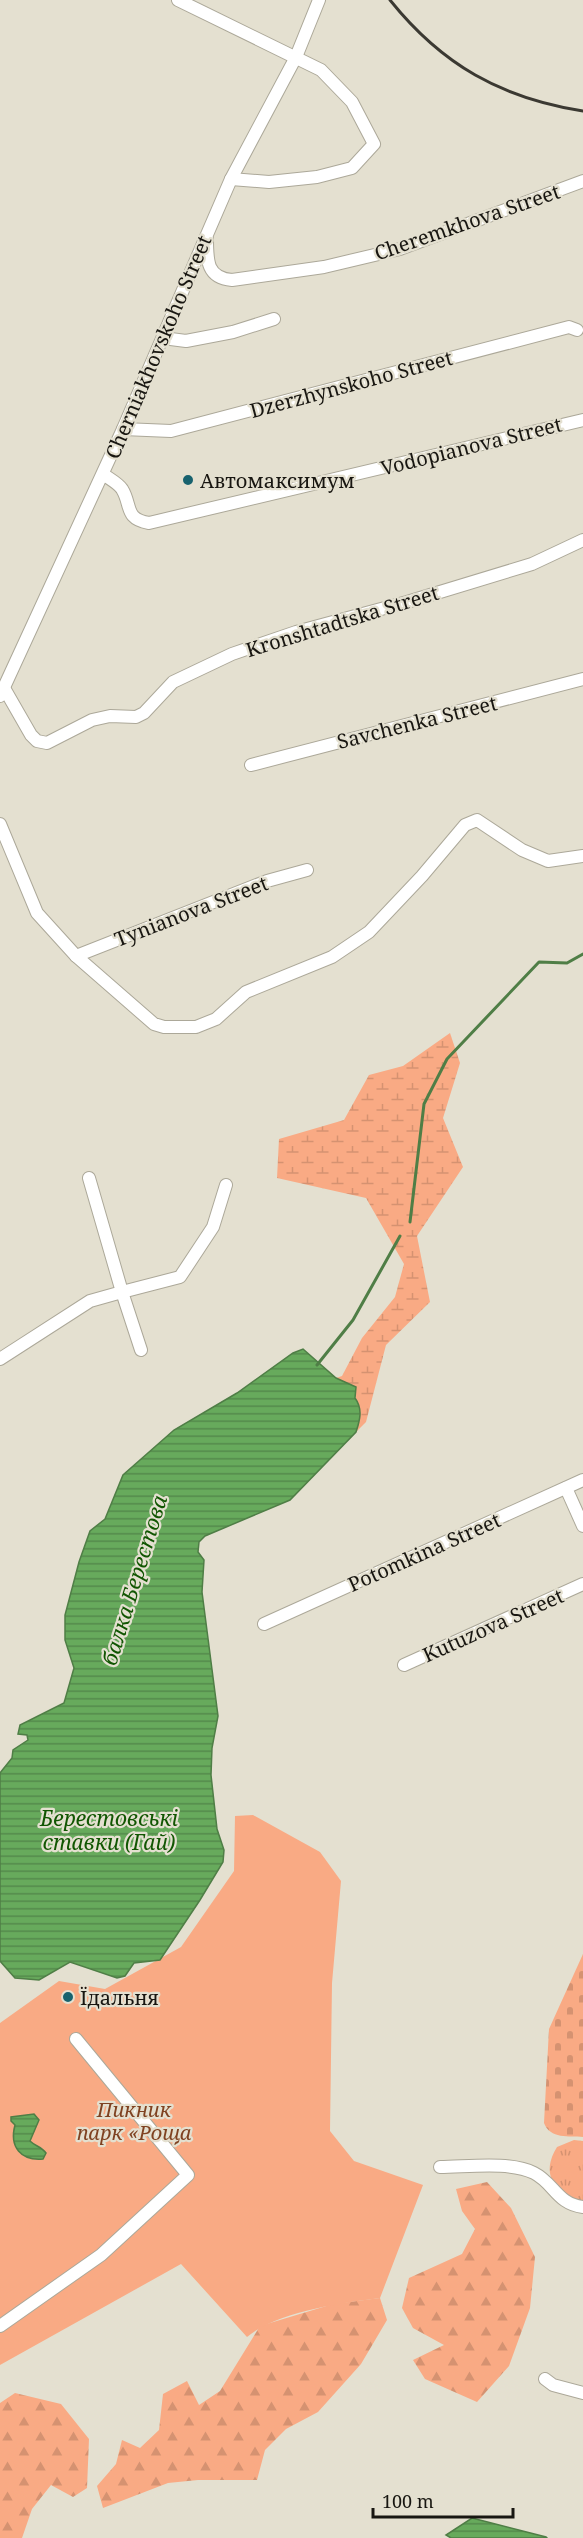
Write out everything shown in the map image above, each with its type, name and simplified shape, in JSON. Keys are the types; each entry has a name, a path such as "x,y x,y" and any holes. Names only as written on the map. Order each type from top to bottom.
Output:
{"street":[{"path":"178,0 321,70 352,102 374,144 352,168 317,177 269,182 231,179"},
{"name":"Cherniakhovskoho Street","path":"2,692 103,474 231,179 296,57 319,0"},
{"name":"Cheremkhova Street","path":"207,235 209,264 213,274 221,280 324,267 400,249 583,181"},
{"path":"163,338 186,341 233,332 274,319"},
{"name":"Dzerzhynskoho Street","path":"123,429 171,430 569,327 577,330"},
{"name":"Vodopianova Street","path":"103,474 121,488 131,514 137,521 149,523 583,420"},
{"name":"Kronshtadtska Street","path":"2,692 31,735 37,741 47,744 92,720 110,716 136,717 144,713 173,682 232,654 296,632 407,602 531,564 583,540"},
{"name":"Savchenka Street","path":"251,765 583,680"},
{"path":"0,824 38,913 76,956 154,1024 164,1027 196,1026 216,1019 246,992 332,957 369,932 423,876 465,825 477,820 522,850 548,861 579,856"},
{"name":"Tynianova Street","path":"76,956 267,881 307,870"},
{"path":"89,1178 141,1350"},
{"path":"0,1359 90,1301 180,1277 213,1227 226,1185"},
{"name":"Potomkina Street","path":"264,1624 583,1480"},
{"path":"566,1488 583,1526"},
{"name":"Kutuzova Street","path":"404,1665 583,1584"},
{"path":"0,2326 101,2255 188,2175 76,2039"},
{"path":"440,2167 522,2168 537,2174 567,2204 583,2207"},
{"path":"545,2379 553,2385 583,2393"}],"green space":[{"path":"450,1033 460,1063 443,1118 463,1167 417,1236 430,1302 386,1345 366,1422 356,1432 359,1419 356,1388 336,1378 342,1376 362,1338 395,1297 404,1264 366,1198 277,1178 279,1139 344,1120 369,1075 403,1066"},
{"name":"Пикник парк «Роща","path":"253,1815 320,1852 341,1881 332,1983 330,2131 354,2161 423,2185 380,2298 328,2306 292,2315 259,2328 247,2337 181,2264 0,2365 0,2023 59,1981 105,1989 181,1947 234,1871 235,1816"},
{"path":"583,1954 583,2137 555,2134 544,2123 549,2029"},
{"path":"574,2140 583,2141 583,2201 564,2193 553,2182 550,2174 552,2157 557,2147"},
{"path":"487,2182 511,2208 535,2257 530,2308 509,2366 477,2402 425,2379 413,2360 444,2345 413,2328 402,2308 409,2278 462,2254 475,2229 462,2211 456,2189"},
{"path":"380,2298 387,2320 361,2364 318,2412 286,2429 265,2450 257,2480 198,2480 168,2483 103,2508 97,2486 116,2464 122,2440 140,2448 159,2430 163,2394 187,2381 199,2405 220,2391 260,2326 333,2304"},
{"path":"15,2393 61,2404 89,2439 87,2488 73,2497 51,2485 32,2509 22,2538 0,2538 0,2403"}],"water":[{"name":"Берестовські ставки (Гай)","path":"303,1349 336,1378 356,1387 355,1398 360,1415 356,1432 290,1500 205,1536 199,1542 198,1552 204,1560 202,1592 218,1716 212,1748 211,1775 217,1829 224,1850 223,1862 160,1960 134,1963 125,1976 117,1978 70,1962 39,1980 15,1978 0,1961 0,1773 12,1758 13,1750 28,1740 27,1735 18,1734 20,1725 64,1703 74,1668 65,1640 65,1615 90,1531 105,1519 123,1475 174,1430 237,1393 293,1353"},
{"path":"34,2114 39,2120 30,2141 46,2153 43,2159 28,2158 15,2146 15,2125 11,2117"},
{"path":"472,2518 547,2538 451,2538 446,2535"}],"waterway":[{"name":"балка Берестова","path":"410,1222 424,1104 447,1059 539,962 567,963 583,954"},
{"name":"балка Берестова","path":"317,1365 353,1320 400,1236"}],"railway":[{"path":"390,0 431,43 475,75 526,97 583,111"}],"place":[{"name":"Автомаксимум","path":"188,480"},
{"name":"Їдальня","path":"68,1997"}]}
